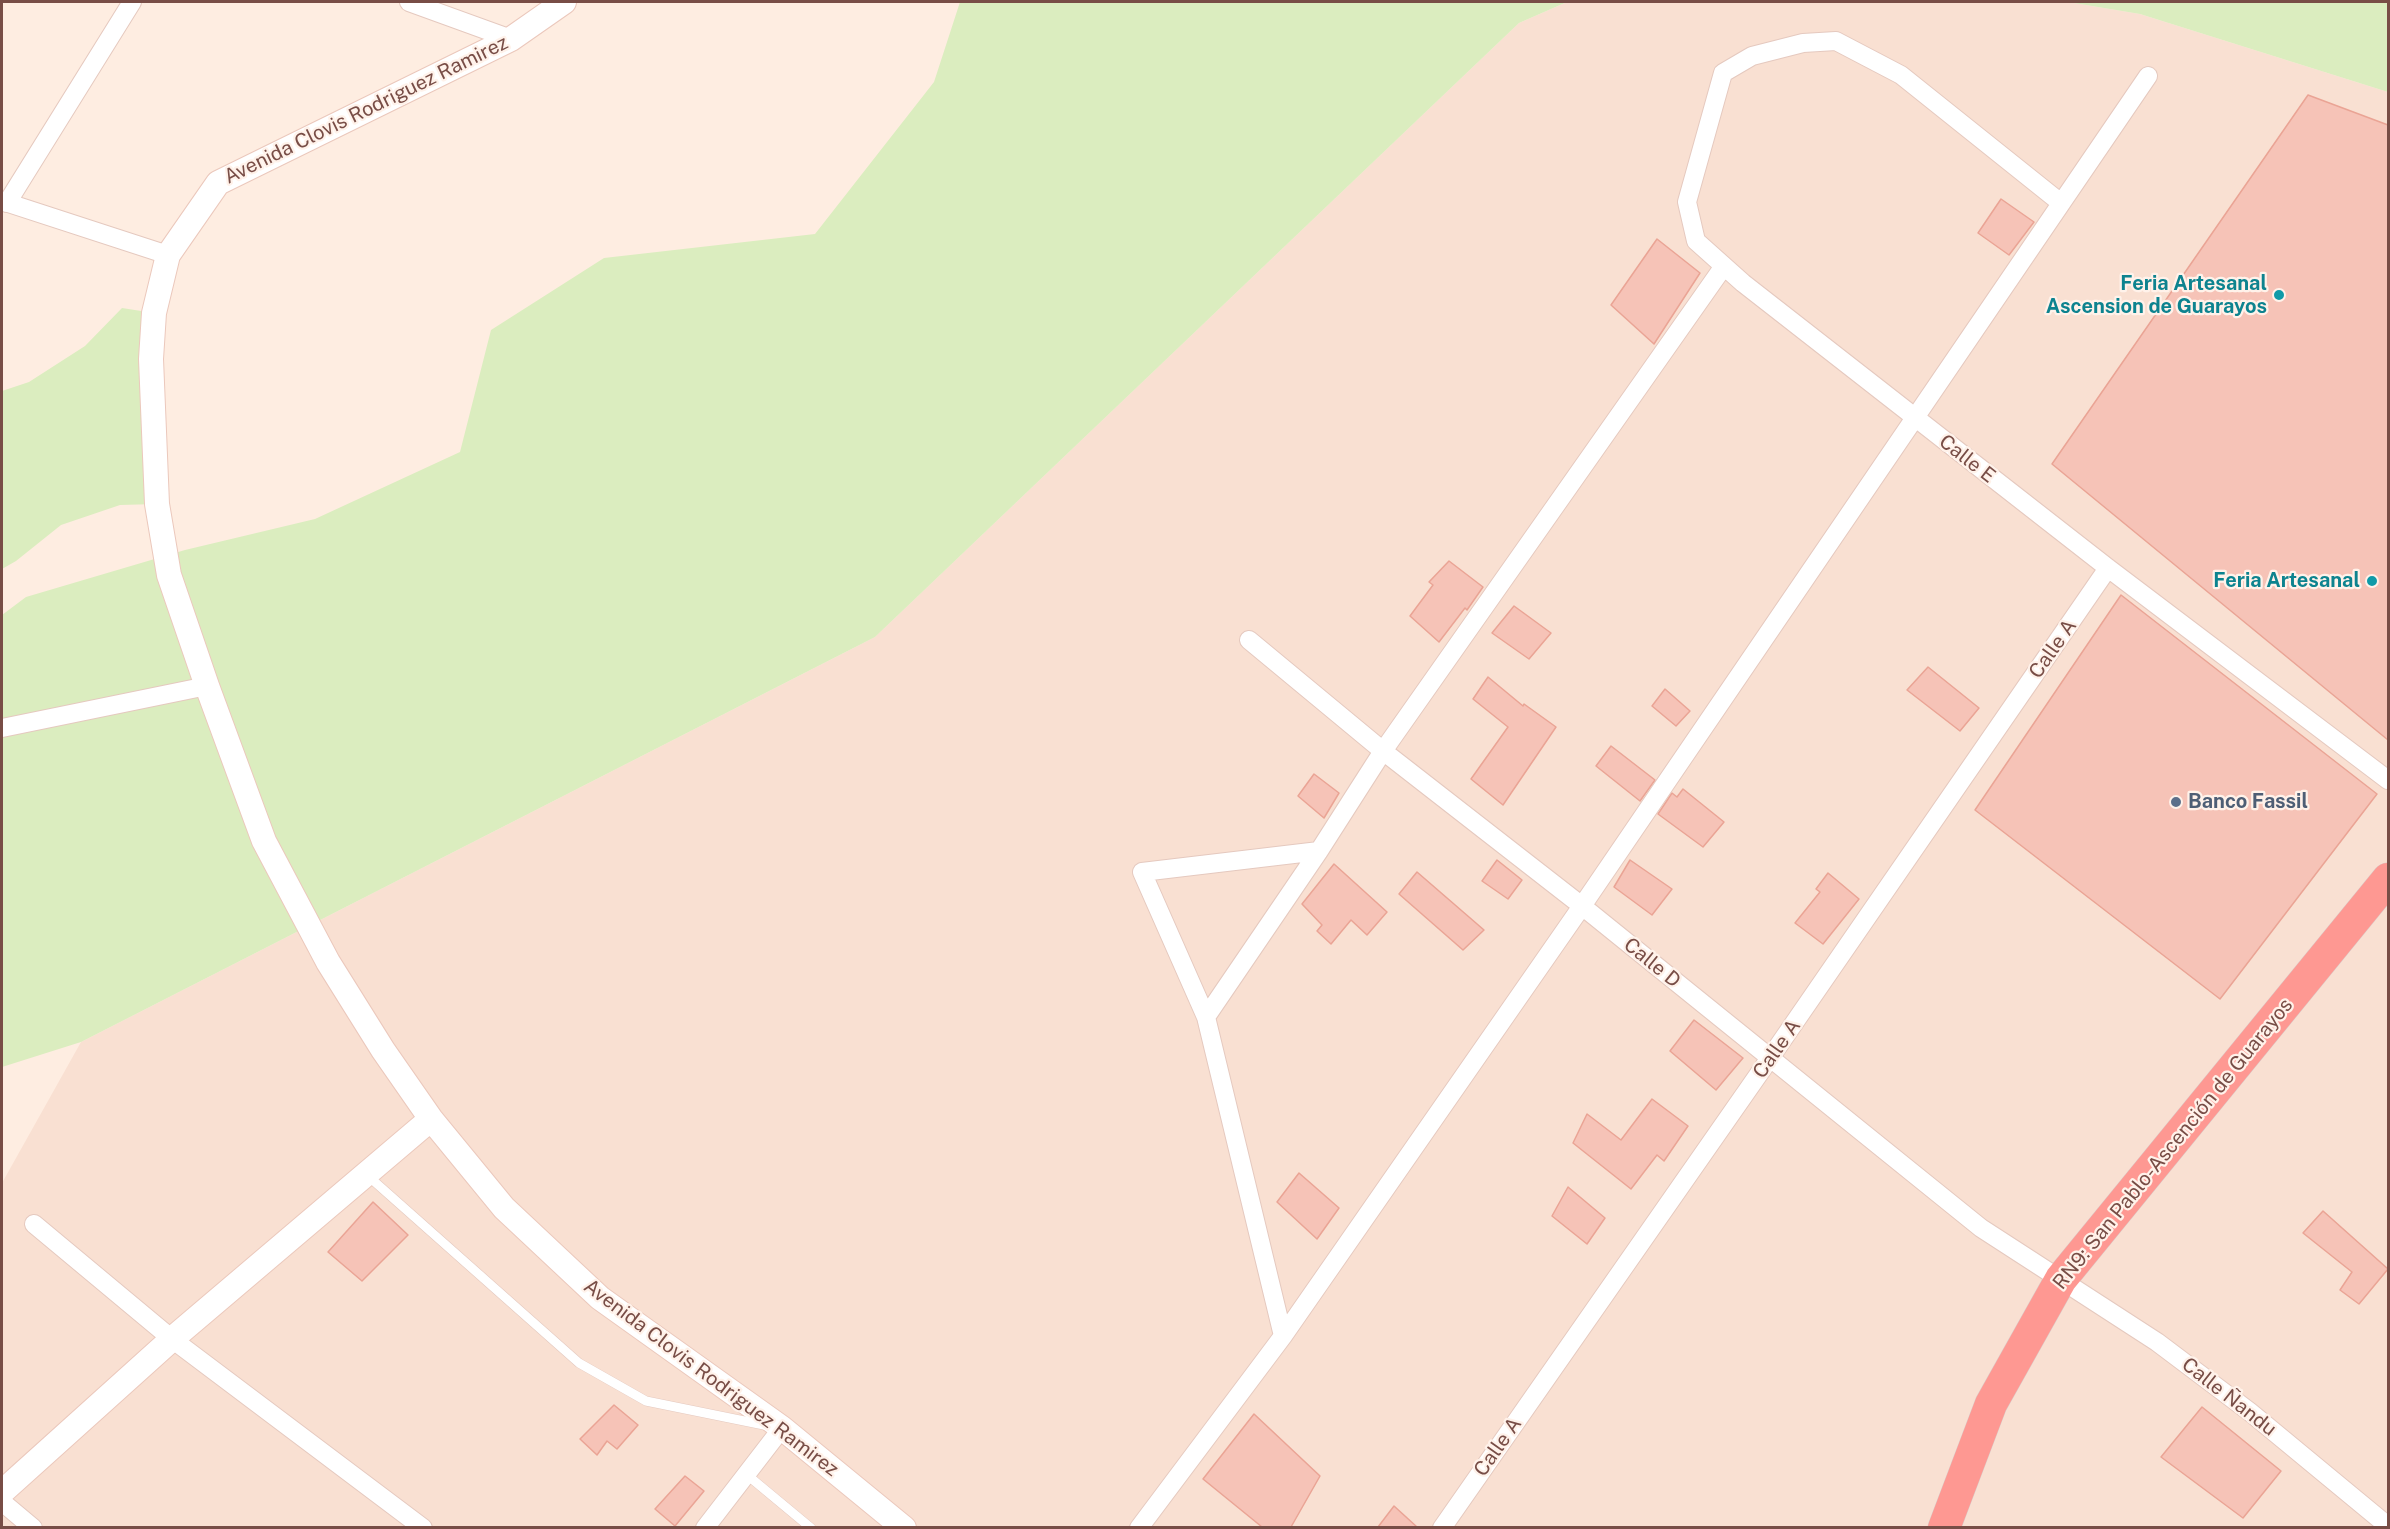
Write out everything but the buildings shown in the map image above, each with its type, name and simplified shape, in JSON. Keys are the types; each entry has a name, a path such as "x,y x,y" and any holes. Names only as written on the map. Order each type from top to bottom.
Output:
{"highway":[{"name":"RN9: San Pablo-Ascención de Guarayos","path":"1944,1527 1991,1404 2061,1279 2388,879"}],"main road":[{"name":"Avenida Clovis Rodriguez Ramirez","path":"564,2 511,39 218,183 168,255 154,313 151,359 157,504 169,575 264,841 328,962 383,1050 431,1119 504,1208 600,1298 782,1428 904,1527"},
{"path":"2,1492 172,1339 431,1119"}],"street":[{"path":"132,2 4,202 168,255"},
{"path":"409,2 511,39"},
{"name":"Calle E","path":"2061,203 1901,75 1836,41 1803,43 1752,56 1723,74 1687,201 1696,241 1724,266 2108,568 2386,774"},
{"path":"1139,1527 1283,1336 1582,906 2148,76"},
{"path":"1206,1017 1319,851 1383,751 1724,266"},
{"name":"Calle A","path":"1442,1527 1770,1058 2108,568"},
{"name":"Calle D","path":"1249,640 1383,751 1582,906 1982,1228 2061,1279"},
{"path":"2,728 207,686"},
{"path":"1283,1336 1206,1017 1142,872 1319,851"},
{"path":"34,1224 172,1339 423,1527"},
{"name":"Calle Ñandu","path":"2061,1279 2157,1342 2250,1412 2388,1526"},
{"path":"705,1527 782,1428"},
{"path":"2,1502 33,1527"}],"lane":[{"path":"365,1174 579,1363 646,1401 782,1428"},
{"path":"746,1474 812,1527"}],"shaded area":[{"path":"1567,2 2068,2 2140,14 2388,92 2388,1527 2,1528 2,1183 81,1042 875,637 1519,23"}],"green space":[{"path":"960,2 1567,2 1519,23 875,637 81,1042 2,1067 2,615 26,597 185,550 315,519 460,452 491,330 604,258 815,234 934,82"},
{"path":"2068,2 2388,2 2388,92 2140,14"},
{"path":"122,308 154,313 157,504 120,505 61,525 16,561 2,569 2,391 29,382 85,346"}],"place":[{"name":"Feria Artesanal Ascension de Guarayos","path":"2279,295"},
{"name":"Feria Artesanal","path":"2372,581"},
{"name":"Banco Fassil","path":"2176,802"}]}
